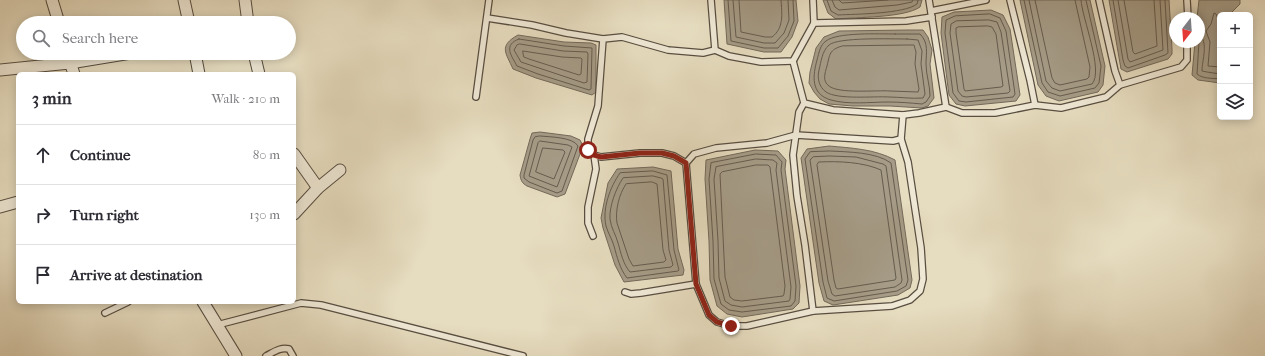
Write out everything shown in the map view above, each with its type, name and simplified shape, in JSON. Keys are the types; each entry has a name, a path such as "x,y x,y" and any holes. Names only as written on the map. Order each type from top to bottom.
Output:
{"street":[{"path":"52,0 57,16"},
{"path":"184,0 187,16"},
{"path":"246,0 247,16"},
{"path":"0,70 58,60"},
{"path":"70,60 73,72"},
{"path":"196,60 199,72"},
{"path":"256,60 259,72"},
{"path":"296,157 318,188"},
{"path":"296,212 318,188 340,170"},
{"path":"0,207 16,203"},
{"path":"205,304 236,356"}],"lane":[{"path":"476,97 489,0"},
{"path":"710,0 715,50"},
{"path":"813,0 814,23 793,61 804,103 799,112 793,155 797,196 813,311"},
{"path":"930,0 946,108"},
{"path":"814,23 906,21 986,0"},
{"path":"1010,0 1035,105"},
{"path":"1099,0 1115,71 1120,85"},
{"path":"1187,0 1188,12"},
{"path":"487,18 603,39 622,37 668,50 703,52 715,50 729,56 761,62 793,61"},
{"path":"603,39 602,69 598,106 588,139 588,150 594,155 601,157 640,153 662,153 674,156 686,163"},
{"path":"804,103 833,110 903,115 946,108 962,113 995,113 1035,105 1061,108 1106,97 1120,85 1182,67 1187,60 1187,48"},
{"path":"901,139 894,141 796,134 767,143 716,148 694,154 686,163 696,284 709,315 717,322 731,326 747,326 813,311 892,306 910,300 920,291 923,279 921,248 908,162 901,139 903,115"},
{"path":"593,236 588,223 588,207 596,169 594,155"},
{"path":"625,292 631,294 641,293 696,284"},
{"path":"217,324 300,303 321,304 523,356"},
{"path":"105,313 124,304"},
{"path":"266,356 285,348 289,349 293,356"}],"water":[{"path":"724,0 796,0 798,21 792,37 781,52 764,52 727,44"},
{"path":"823,0 922,0 920,7 913,11 892,15 836,19 828,13"},
{"path":"1020,0 1090,0 1105,66 1103,85 1098,92 1059,101 1046,96 1038,85"},
{"path":"1109,0 1169,0 1169,48 1172,48 1172,54 1168,59 1127,72 1121,69"},
{"path":"1199,0 1240,0 1240,4 1232,12 1217,12 1217,83 1198,80 1192,75 1194,48 1205,48 1205,12 1198,12"},
{"path":"991,10 1003,15 1010,29 1020,95 1016,101 965,106 956,104 949,95 941,33 942,17 954,12"},
{"path":"923,30 928,37 932,50 930,64 934,98 928,106 922,108 829,104 820,99 809,83 816,48 824,37 839,31"},
{"path":"518,35 564,42 591,43 596,45 596,92 592,95 536,78 513,69 505,50 508,43"},
{"path":"540,132 571,136 580,140 583,146 565,194 557,197 527,186 521,179 520,175 532,133"},
{"path":"829,146 871,151 895,160 912,280 910,288 898,295 833,305 824,301 819,283 801,158 807,149"},
{"path":"755,150 778,151 786,160 785,169 800,286 799,303 793,309 742,317 727,314 717,306 710,280 705,179 706,160"},
{"path":"653,167 671,171 678,249 684,270 683,275 624,282 615,265 601,218 608,183 617,169"}],"route":[{"path":"588,150 594,155 601,157 640,153 662,153 674,156 686,163 696,284 709,315 717,322 731,326"}]}
